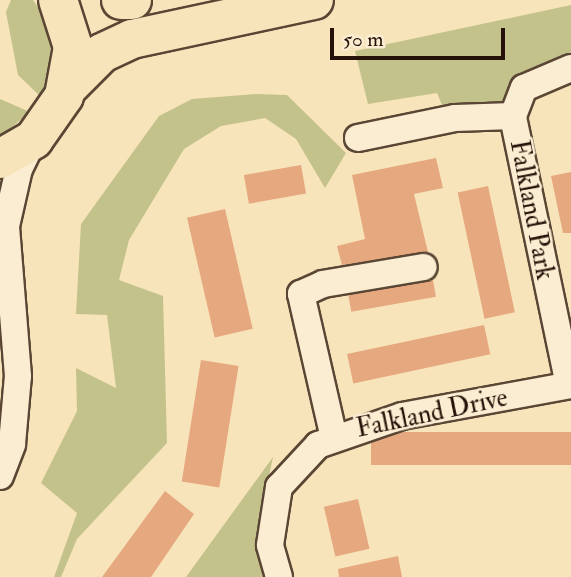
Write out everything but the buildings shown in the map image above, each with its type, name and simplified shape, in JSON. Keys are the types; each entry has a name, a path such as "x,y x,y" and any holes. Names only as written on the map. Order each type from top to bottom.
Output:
{"highway":[{"path":"58,0 73,47 67,88"},
{"path":"121,0 132,0"},
{"path":"0,159 34,139 67,88 103,53 132,39 314,0"}],"street":[{"name":"Falkland Park","path":"570,385 513,116 524,88 571,68"},
{"name":"Falkland Park","path":"358,138 455,118 513,116"},
{"path":"0,476 12,444 18,376 6,226 19,169 34,139"},
{"path":"334,438 301,295 323,284 424,267"},
{"name":"Falkland Drive","path":"279,577 270,545 279,487 299,462 334,438 402,416 570,385"}],"shaded area":[{"path":"11,0 33,0 47,21 54,63 44,100 18,75 6,12"},
{"path":"571,5 571,60 499,109 445,112 437,93 368,104 355,51"},
{"path":"257,94 287,95 346,153 325,188 296,139 265,118 221,126 184,149 129,240 119,280 163,296 167,443 77,539 61,577 54,577 77,513 41,483 77,411 76,368 116,388 107,315 76,314 81,224 159,116 192,99"},
{"path":"0,99 30,112 0,137"},
{"path":"273,457 256,538 263,577 186,577"}]}
